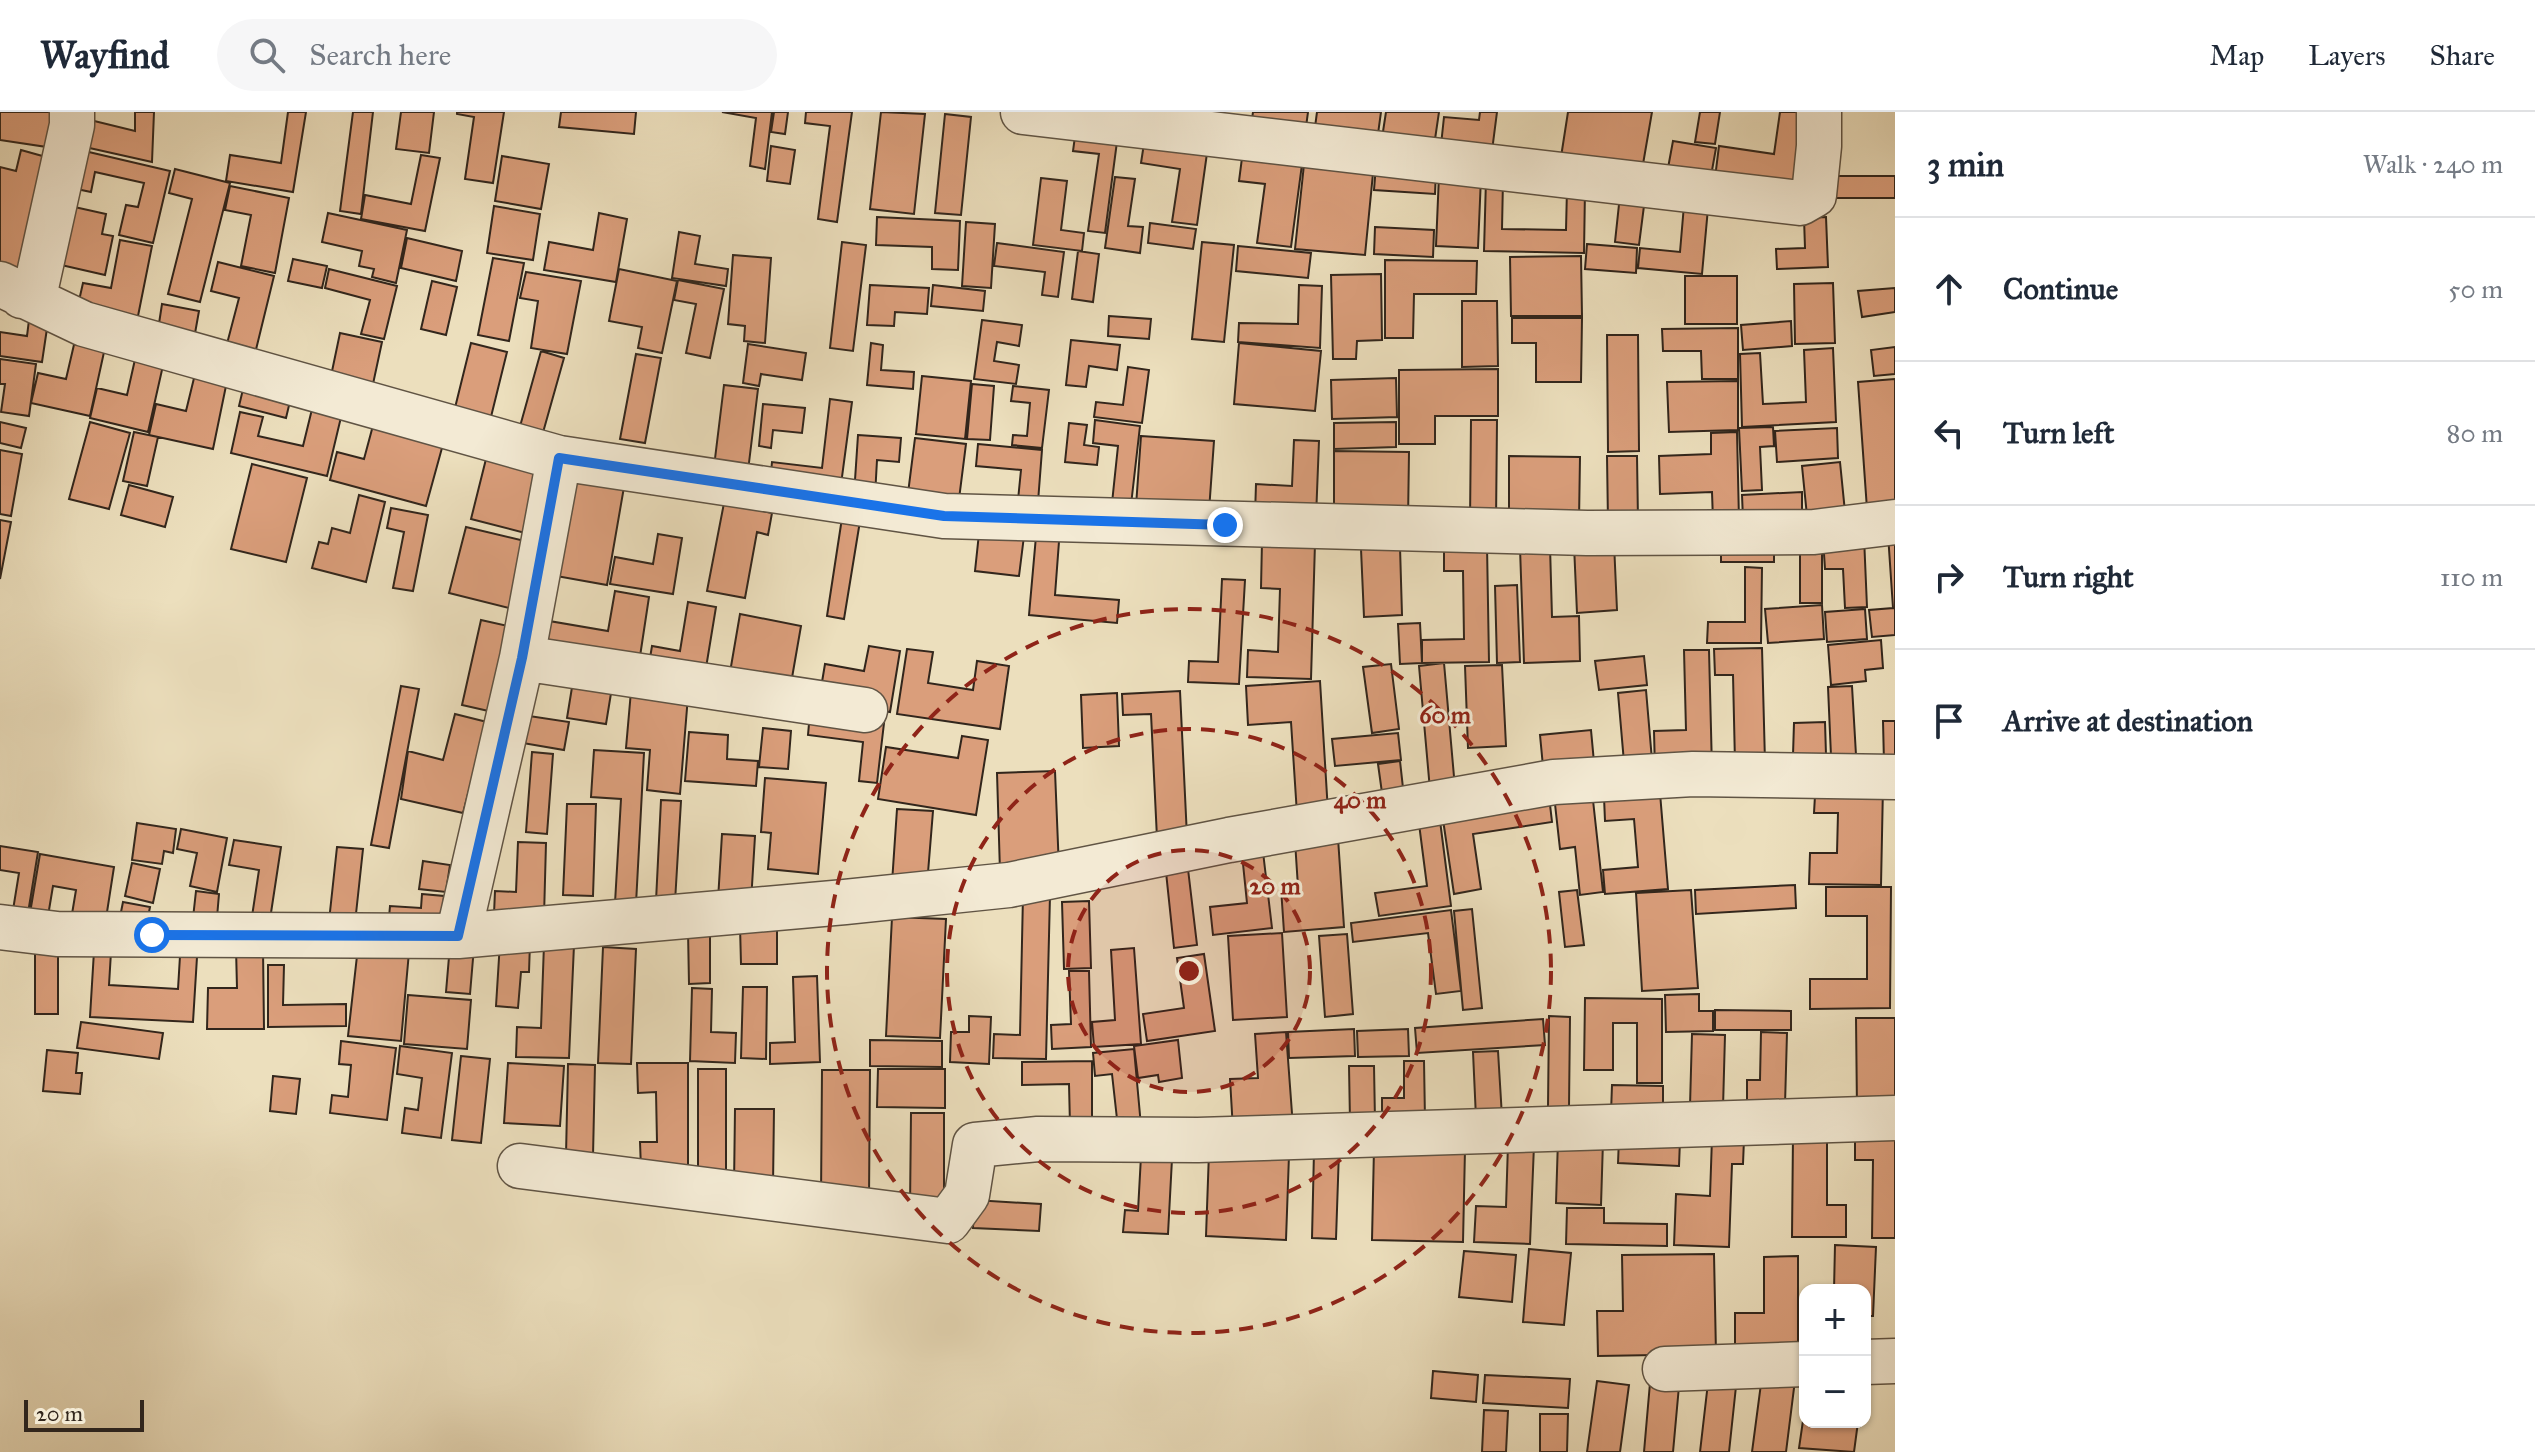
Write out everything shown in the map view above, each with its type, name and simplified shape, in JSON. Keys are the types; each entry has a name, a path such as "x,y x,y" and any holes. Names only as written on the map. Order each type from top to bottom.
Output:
{"street":[{"path":"11,290 37,283 72,125 72,112"},
{"path":"1023,112 1800,203 1814,195 1819,112"},
{"path":"11,290 84,324 559,458 944,516 1587,533 1814,532 1895,522"},
{"path":"458,936 522,658 559,458"},
{"path":"522,658 865,710"},
{"path":"0,927 57,934 458,936 1009,885 1229,840 1554,782 1693,774 1895,777"},
{"path":"520,1166 948,1221 967,1195 975,1145 1038,1139 1198,1140 1895,1118"},
{"path":"1871,1362 1895,1361"},
{"path":"1665,1369 1799,1364"}],"building":[{"path":"0,112 53,112 47,147 0,140"},
{"path":"135,112 154,112 152,162 76,145 82,118 135,131"},
{"path":"288,112 306,112 293,192 226,181 230,155 281,163"},
{"path":"353,112 373,112 361,214 340,211"},
{"path":"401,112 434,112 429,153 396,149"},
{"path":"457,112 504,112 493,183 465,179 474,117"},
{"path":"561,112 636,112 634,134 559,127"},
{"path":"722,112 772,112 765,169 750,166 756,118"},
{"path":"774,112 788,112 785,134 771,132"},
{"path":"806,112 852,112 837,222 818,219 830,126 805,123"},
{"path":"881,112 925,114 914,214 870,209"},
{"path":"1253,112 1308,112 1306,127 1252,119"},
{"path":"1317,112 1381,112 1378,134 1315,127"},
{"path":"1386,112 1439,112 1434,146 1382,138"},
{"path":"1480,112 1497,112 1492,151 1441,145 1444,117 1479,120"},
{"path":"1568,112 1652,112 1642,170 1561,157"},
{"path":"1700,112 1720,112 1715,144 1695,142"},
{"path":"1780,112 1805,112 1795,189 1715,178 1719,146 1774,154"},
{"path":"945,114 971,117 961,215 935,213"},
{"path":"1076,129 1118,134 1105,233 1088,231 1099,154 1073,151"},
{"path":"1145,137 1208,146 1197,225 1172,222 1180,169 1141,163"},
{"path":"1673,141 1716,148 1711,176 1668,168"},
{"path":"771,146 795,150 790,184 767,181"},
{"path":"76,149 170,171 153,243 119,235 126,205 138,207 144,183 95,172 91,192 67,187"},
{"path":"21,150 46,157 19,268 0,263 0,167 16,171"},
{"path":"1243,150 1303,157 1291,247 1257,243 1265,184 1239,181"},
{"path":"421,155 440,158 425,231 361,219 365,195 411,204"},
{"path":"1305,155 1374,163 1365,255 1295,249"},
{"path":"502,156 549,164 541,209 495,201"},
{"path":"1376,165 1436,170 1435,194 1374,190"},
{"path":"175,169 230,183 200,302 168,294 192,199 169,193"},
{"path":"1439,175 1481,177 1478,248 1436,246"},
{"path":"1836,176 1895,176 1895,198 1835,198"},
{"path":"1115,177 1135,179 1128,226 1143,227 1140,253 1105,248"},
{"path":"1041,178 1067,181 1061,230 1084,233 1082,251 1033,245"},
{"path":"1486,179 1503,180 1502,229 1566,230 1567,189 1585,189 1584,253 1484,251"},
{"path":"230,186 289,198 275,273 241,266 251,215 225,210"},
{"path":"1620,195 1645,198 1639,245 1615,242"},
{"path":"61,204 106,214 102,234 113,236 105,275 48,262"},
{"path":"1684,205 1708,208 1702,274 1638,268 1640,248 1680,252"},
{"path":"494,206 540,214 533,260 487,253"},
{"path":"328,213 407,230 396,283 372,277 374,269 359,266 362,251 322,242"},
{"path":"599,213 627,219 616,282 544,270 549,242 593,250"},
{"path":"877,217 960,221 958,270 932,269 932,247 876,245"},
{"path":"1826,217 1828,267 1777,269 1776,249 1805,248 1804,218"},
{"path":"966,222 995,224 991,288 962,286"},
{"path":"1150,223 1196,229 1193,249 1148,243"},
{"path":"1375,227 1434,230 1433,257 1374,254"},
{"path":"679,232 700,236 695,264 728,269 726,286 672,278"},
{"path":"407,238 462,251 456,281 401,268"},
{"path":"120,240 152,246 136,326 76,314 83,283 111,288"},
{"path":"842,242 866,245 853,351 830,348"},
{"path":"1202,242 1234,245 1224,342 1192,339"},
{"path":"997,243 1064,252 1058,297 1042,295 1045,272 994,266"},
{"path":"1587,244 1637,248 1636,273 1585,269"},
{"path":"1238,246 1311,253 1308,278 1236,271"},
{"path":"1078,251 1099,254 1093,302 1072,299"},
{"path":"733,255 771,258 765,343 744,341 745,326 728,324"},
{"path":"1581,256 1582,316 1511,316 1510,257"},
{"path":"493,258 524,263 509,341 478,335"},
{"path":"293,259 327,266 322,288 288,281"},
{"path":"1385,260 1477,261 1476,294 1414,294 1413,338 1385,338"},
{"path":"218,262 274,276 252,366 223,359 239,298 211,291"},
{"path":"329,269 397,286 384,339 361,334 370,300 325,288"},
{"path":"619,269 677,281 662,353 638,348 642,327 609,321"},
{"path":"526,272 581,281 567,354 531,348 538,301 520,298"},
{"path":"1381,274 1382,340 1357,341 1356,359 1333,359 1331,275"},
{"path":"1685,276 1737,276 1737,324 1685,324"},
{"path":"678,280 724,289 710,358 686,353 696,304 674,300"},
{"path":"432,281 457,287 446,335 421,329"},
{"path":"1833,283 1835,343 1795,344 1794,284"},
{"path":"870,285 929,288 927,314 895,312 894,326 867,325"},
{"path":"933,285 985,291 983,311 931,306"},
{"path":"1299,285 1322,286 1320,348 1238,342 1239,323 1298,324"},
{"path":"1895,288 1895,312 1862,317 1858,291"},
{"path":"1462,301 1497,301 1498,366 1462,367"},
{"path":"162,304 199,311 192,350 156,343"},
{"path":"30,312 49,315 42,362 0,356 0,332 27,336"},
{"path":"1109,316 1151,319 1149,339 1108,336"},
{"path":"1512,318 1582,318 1581,382 1536,382 1536,343 1512,343"},
{"path":"982,320 1022,325 1019,346 997,342 994,361 1019,365 1016,384 974,379"},
{"path":"1791,321 1792,346 1743,350 1741,325"},
{"path":"1738,328 1738,379 1702,379 1701,351 1663,351 1662,329"},
{"path":"340,333 382,342 370,398 331,376"},
{"path":"1607,335 1638,335 1639,451 1608,452"},
{"path":"76,336 106,343 90,416 31,403 38,373 66,379"},
{"path":"1071,340 1120,345 1117,370 1089,366 1086,387 1066,385"},
{"path":"471,343 507,352 487,433 451,424"},
{"path":"871,343 883,345 881,370 914,372 913,389 867,385"},
{"path":"1239,343 1321,351 1315,411 1234,404"},
{"path":"748,344 806,353 802,380 761,374 759,386 743,383"},
{"path":"1895,347 1895,374 1874,376 1871,350"},
{"path":"1833,348 1836,422 1742,427 1740,354 1760,353 1763,404 1806,402 1804,350"},
{"path":"541,351 564,358 542,436 519,430"},
{"path":"636,354 661,358 645,443 620,439"},
{"path":"136,355 164,361 148,432 90,418 97,388 127,395"},
{"path":"0,359 36,364 29,416 1,412 5,384 0,384"},
{"path":"1128,367 1149,370 1142,423 1094,417 1096,402 1123,405"},
{"path":"1498,369 1498,416 1435,416 1435,444 1399,444 1399,370"},
{"path":"195,374 227,381 213,449 149,435 156,404 186,411"},
{"path":"922,376 971,381 965,439 916,434"},
{"path":"1396,378 1397,417 1332,419 1331,380"},
{"path":"1895,379 1895,507 1867,509 1858,382"},
{"path":"1738,381 1738,430 1669,432 1667,382"},
{"path":"972,384 994,386 990,440 967,439"},
{"path":"244,385 291,397 286,418 239,406"},
{"path":"724,385 758,389 747,479 713,475"},
{"path":"1013,386 1049,390 1042,448 1012,445 1013,435 1027,436 1030,403 1011,401"},
{"path":"830,399 852,402 840,492 770,483 772,462 822,468"},
{"path":"763,404 805,408 802,433 773,430 771,448 759,446"},
{"path":"313,405 342,413 327,476 231,453 240,412 263,417 258,436 303,446"},
{"path":"375,418 445,437 426,506 330,480 337,452 364,459"},
{"path":"1095,420 1140,426 1131,505 1112,503 1118,446 1093,443"},
{"path":"1471,420 1497,420 1496,522 1470,522"},
{"path":"0,422 26,428 21,448 0,443"},
{"path":"90,422 130,433 109,509 69,499"},
{"path":"1396,422 1396,447 1334,449 1334,423"},
{"path":"1069,423 1087,425 1084,445 1099,447 1097,465 1065,462"},
{"path":"1773,427 1774,446 1760,447 1762,490 1742,491 1739,428"},
{"path":"1837,428 1838,458 1777,462 1775,431"},
{"path":"134,432 158,437 147,486 123,481"},
{"path":"1737,432 1739,520 1713,521 1712,492 1660,494 1659,456 1711,454 1711,433"},
{"path":"858,435 901,438 899,462 877,460 875,496 854,495"},
{"path":"1141,436 1214,441 1209,511 1136,506"},
{"path":"915,438 966,444 958,507 907,501"},
{"path":"1294,440 1319,441 1316,518 1255,515 1256,484 1292,486"},
{"path":"978,444 1042,450 1038,502 1018,500 1021,470 976,466"},
{"path":"0,450 22,454 11,516 0,514"},
{"path":"488,451 545,465 529,534 471,519"},
{"path":"1334,451 1409,452 1408,522 1334,522"},
{"path":"1509,456 1580,457 1579,521 1509,521"},
{"path":"1607,456 1637,456 1638,521 1608,522"},
{"path":"1840,462 1845,512 1807,516 1802,466"},
{"path":"252,464 307,478 286,562 231,549"},
{"path":"562,476 624,487 607,585 545,574"},
{"path":"129,485 173,497 165,527 121,515"},
{"path":"1802,492 1802,516 1743,519 1742,495"},
{"path":"359,495 385,502 366,582 312,568 319,542 328,544 332,528 350,533"},
{"path":"724,503 772,513 768,535 757,532 745,598 707,591"},
{"path":"391,508 428,515 413,591 393,588 404,532 387,528"},
{"path":"842,518 860,521 844,619 827,616"},
{"path":"0,520 11,522 0,579"},
{"path":"980,524 1025,528 1019,576 975,571"},
{"path":"1037,525 1060,528 1055,595 1119,600 1117,623 1029,615"},
{"path":"466,527 529,542 513,609 449,593"},
{"path":"1895,533 1895,635 1872,637 1869,610 1893,608 1888,534"},
{"path":"658,534 682,538 673,594 610,584 615,557 653,564"},
{"path":"1864,537 1867,607 1845,608 1843,569 1825,569 1823,539"},
{"path":"1800,540 1822,540 1822,603 1800,603"},
{"path":"1262,541 1315,543 1311,679 1247,677 1248,650 1278,652 1280,589 1261,588"},
{"path":"1721,542 1774,543 1774,562 1721,562"},
{"path":"1614,543 1617,610 1577,613 1574,545"},
{"path":"1487,545 1489,662 1422,663 1422,640 1464,639 1463,571 1444,571 1444,546"},
{"path":"1550,546 1552,617 1579,616 1580,661 1524,663 1520,548"},
{"path":"1400,547 1402,615 1364,617 1361,549"},
{"path":"1745,567 1762,568 1761,643 1707,643 1708,622 1745,622"},
{"path":"1222,579 1245,580 1239,684 1188,682 1189,661 1218,662"},
{"path":"1517,585 1520,662 1497,663 1495,586"},
{"path":"615,591 649,597 639,663 544,647 549,621 608,631"},
{"path":"688,602 716,607 704,680 648,670 652,646 680,651"},
{"path":"1822,605 1824,639 1768,643 1765,609"},
{"path":"1865,609 1867,639 1827,642 1825,612"},
{"path":"740,614 801,626 789,695 728,684"},
{"path":"481,620 512,627 493,712 462,705"},
{"path":"1420,623 1422,663 1400,664 1398,624"},
{"path":"1881,640 1883,668 1865,670 1866,681 1831,685 1828,645"},
{"path":"869,646 900,651 890,712 819,700 825,664 864,671"},
{"path":"1762,648 1765,762 1735,763 1733,675 1715,675 1714,649"},
{"path":"907,649 933,652 928,683 973,690 977,661 1009,666 1000,729 897,714"},
{"path":"1684,650 1709,650 1712,769 1655,771 1654,731 1686,730"},
{"path":"1644,656 1647,685 1599,690 1595,661"},
{"path":"1444,663 1455,788 1430,790 1419,666"},
{"path":"1391,664 1399,729 1372,733 1363,667"},
{"path":"1502,665 1506,746 1468,748 1465,666"},
{"path":"574,675 613,681 606,724 567,718"},
{"path":"1320,681 1328,812 1297,814 1291,722 1248,725 1246,686"},
{"path":"401,686 419,689 389,848 371,845"},
{"path":"1852,686 1856,755 1831,756 1828,687"},
{"path":"1646,690 1653,772 1625,774 1618,693"},
{"path":"631,691 688,696 680,794 647,790 650,750 626,748"},
{"path":"1180,691 1187,837 1157,838 1151,714 1123,715 1122,694"},
{"path":"1117,693 1119,746 1083,748 1081,695"},
{"path":"810,713 884,723 877,783 859,781 863,742 808,735"},
{"path":"455,714 487,722 463,813 401,799 408,751 443,760"},
{"path":"516,714 569,722 564,750 511,741"},
{"path":"1883,721 1895,721 1895,763 1884,763"},
{"path":"1825,722 1826,755 1793,755 1794,723"},
{"path":"763,728 791,731 788,769 759,767"},
{"path":"1591,730 1595,773 1544,777 1540,735"},
{"path":"689,732 728,735 727,759 758,761 756,786 685,781"},
{"path":"1398,733 1401,760 1335,766 1332,739"},
{"path":"962,736 988,740 976,815 878,799 886,747 958,758"},
{"path":"594,750 644,753 636,904 615,903 621,799 591,797"},
{"path":"532,752 553,754 547,834 526,832"},
{"path":"1400,761 1404,797 1383,800 1378,764"},
{"path":"1055,771 1059,869 1000,872 997,773"},
{"path":"765,778 826,783 818,874 768,869 771,833 761,832"},
{"path":"1816,778 1883,786 1881,885 1809,884 1810,853 1837,853 1838,813 1814,813"},
{"path":"1592,791 1603,892 1580,895 1575,847 1560,849 1554,795"},
{"path":"1660,793 1668,889 1605,894 1603,870 1638,867 1634,819 1605,821 1604,797"},
{"path":"1549,796 1552,822 1473,834 1481,889 1454,894 1442,813"},
{"path":"661,800 681,801 675,902 656,901"},
{"path":"567,804 596,804 593,896 563,895"},
{"path":"897,809 933,811 927,885 892,883"},
{"path":"1439,813 1451,906 1379,916 1375,893 1427,886 1418,816"},
{"path":"137,823 176,829 173,853 164,851 162,864 132,860"},
{"path":"181,829 227,838 217,892 190,886 197,853 177,849"},
{"path":"722,834 755,836 751,902 718,900"},
{"path":"1338,838 1344,927 1284,932 1281,888 1298,887 1295,841"},
{"path":"234,840 281,847 269,926 251,923 259,870 229,865"},
{"path":"518,842 546,843 544,917 494,914 495,891 516,892"},
{"path":"0,846 38,852 28,913 13,910 19,873 0,870"},
{"path":"337,847 363,849 355,923 329,921"},
{"path":"1263,852 1272,928 1213,935 1210,907 1247,903 1242,854"},
{"path":"40,854 114,867 105,925 71,920 76,890 53,886 48,916 30,913"},
{"path":"423,861 450,865 446,892 419,889"},
{"path":"132,863 160,869 153,903 125,896"},
{"path":"1188,869 1197,945 1174,948 1166,872"},
{"path":"1795,885 1796,908 1696,914 1695,890"},
{"path":"1826,887 1891,887 1890,1008 1810,1009 1810,979 1867,979 1867,916 1826,916"},
{"path":"1577,890 1584,945 1565,947 1559,892"},
{"path":"1691,890 1698,988 1642,991 1636,893"},
{"path":"196,891 219,894 216,929 192,927"},
{"path":"422,894 444,896 441,933 388,929 390,906 421,908"},
{"path":"1023,895 1050,895 1046,1059 993,1058 994,1034 1020,1035"},
{"path":"1089,901 1091,968 1064,969 1062,902"},
{"path":"123,902 150,907 145,932 118,927"},
{"path":"1472,909 1482,1008 1463,1010 1454,911"},
{"path":"1451,910 1461,991 1436,994 1428,933 1353,942 1351,923"},
{"path":"892,917 946,919 940,1038 886,1036"},
{"path":"740,926 777,926 777,964 741,964"},
{"path":"710,930 710,983 689,984 688,931"},
{"path":"1282,933 1287,1017 1233,1020 1228,936"},
{"path":"1347,934 1353,1014 1325,1017 1319,936"},
{"path":"500,942 530,943 529,972 521,972 518,1008 496,1006"},
{"path":"544,944 574,945 569,1058 516,1057 517,1027 541,1028"},
{"path":"450,945 474,947 470,994 446,992"},
{"path":"358,947 409,952 401,1041 348,1036"},
{"path":"603,947 636,949 631,1064 598,1063"},
{"path":"236,948 263,949 264,1029 207,1029 208,988 237,988"},
{"path":"1134,948 1141,1044 1094,1047 1092,1022 1115,1020 1111,950"},
{"path":"94,951 111,952 109,985 178,989 180,956 197,957 193,1022 90,1017"},
{"path":"35,954 58,954 58,1014 35,1014"},
{"path":"1204,954 1215,1031 1147,1041 1143,1014 1184,1008 1177,958"},
{"path":"268,965 284,965 283,1005 346,1004 346,1026 268,1027"},
{"path":"1069,971 1089,971 1091,1047 1052,1049 1051,1025 1071,1024"},
{"path":"817,976 820,1062 770,1064 770,1043 795,1042 793,977"},
{"path":"743,987 767,987 766,1059 741,1058"},
{"path":"692,988 712,989 711,1032 736,1033 735,1063 690,1061"},
{"path":"1699,994 1699,1011 1713,1011 1713,1031 1666,1032 1665,995"},
{"path":"408,995 471,1000 467,1049 404,1044"},
{"path":"1585,998 1662,999 1662,1083 1637,1083 1637,1023 1613,1023 1613,1070 1584,1070"},
{"path":"1715,1010 1791,1011 1791,1030 1715,1030"},
{"path":"969,1016 991,1017 989,1064 950,1062 951,1032 969,1032"},
{"path":"1549,1016 1570,1017 1569,1108 1548,1107"},
{"path":"1856,1018 1895,1018 1895,1110 1857,1110"},
{"path":"1543,1019 1545,1045 1417,1053 1415,1028"},
{"path":"81,1022 163,1033 159,1059 77,1048"},
{"path":"1354,1029 1355,1056 1289,1058 1288,1032"},
{"path":"1408,1029 1409,1056 1358,1057 1357,1031"},
{"path":"1286,1032 1293,1127 1233,1130 1230,1079 1258,1078 1255,1034"},
{"path":"1761,1032 1787,1033 1785,1105 1747,1104 1747,1080 1760,1080"},
{"path":"1692,1034 1725,1035 1723,1108 1690,1106"},
{"path":"870,1040 942,1041 942,1067 870,1066"},
{"path":"1178,1040 1182,1078 1159,1082 1158,1075 1138,1078 1134,1046"},
{"path":"341,1041 396,1048 387,1120 330,1113 332,1095 348,1097 351,1065 339,1064"},
{"path":"400,1046 452,1053 441,1138 402,1133 405,1108 418,1110 422,1078 397,1074"},
{"path":"1134,1049 1141,1126 1118,1128 1112,1074 1095,1076 1093,1053"},
{"path":"47,1050 78,1053 76,1073 82,1073 80,1094 43,1091"},
{"path":"1498,1051 1502,1117 1476,1118 1473,1052"},
{"path":"461,1056 490,1059 481,1143 452,1140"},
{"path":"1092,1061 1092,1124 1070,1125 1069,1084 1022,1085 1022,1062"},
{"path":"1404,1061 1424,1061 1425,1120 1382,1120 1382,1098 1404,1098"},
{"path":"508,1063 564,1066 560,1126 504,1123"},
{"path":"637,1063 688,1063 688,1169 641,1169 640,1142 657,1142 656,1092 638,1093"},
{"path":"568,1064 595,1065 593,1156 566,1155"},
{"path":"1349,1066 1374,1066 1375,1121 1350,1121"},
{"path":"698,1069 726,1069 726,1186 698,1186"},
{"path":"878,1069 945,1069 945,1108 877,1107"},
{"path":"822,1070 870,1070 869,1198 821,1198"},
{"path":"273,1076 300,1079 296,1114 270,1111"},
{"path":"1612,1085 1663,1086 1663,1114 1611,1113"},
{"path":"735,1109 774,1109 773,1186 734,1186"},
{"path":"911,1113 944,1113 944,1209 910,1208"},
{"path":"1855,1133 1895,1134 1895,1238 1872,1238 1873,1160 1855,1160"},
{"path":"1793,1135 1827,1135 1827,1205 1846,1205 1846,1237 1792,1237"},
{"path":"1619,1138 1680,1140 1679,1166 1618,1163"},
{"path":"1712,1138 1744,1139 1743,1164 1732,1164 1729,1247 1674,1245 1676,1194 1710,1196"},
{"path":"1558,1139 1603,1141 1601,1205 1556,1203"},
{"path":"1508,1144 1534,1145 1530,1244 1474,1242 1476,1206 1506,1207"},
{"path":"1374,1148 1465,1149 1463,1242 1372,1240"},
{"path":"1314,1151 1339,1151 1336,1239 1312,1238"},
{"path":"1209,1152 1289,1155 1286,1240 1206,1236"},
{"path":"1141,1156 1172,1159 1168,1234 1123,1232 1125,1210 1138,1211"},
{"path":"974,1200 1041,1204 1039,1231 973,1228"},
{"path":"1567,1208 1604,1208 1604,1223 1667,1224 1667,1246 1566,1244"},
{"path":"1835,1245 1876,1247 1873,1316 1871,1284 1834,1284"},
{"path":"1529,1249 1571,1253 1564,1325 1523,1322"},
{"path":"1464,1251 1516,1255 1512,1302 1459,1297"},
{"path":"1714,1254 1716,1354 1598,1356 1597,1311 1623,1311 1622,1255"},
{"path":"1798,1256 1798,1355 1735,1355 1735,1313 1764,1313 1764,1257"},
{"path":"1433,1371 1478,1375 1476,1402 1431,1398"},
{"path":"1709,1374 1737,1377 1729,1452 1700,1452"},
{"path":"1485,1375 1570,1379 1568,1408 1483,1403"},
{"path":"1762,1376 1795,1380 1786,1452 1752,1452"},
{"path":"1597,1381 1629,1385 1620,1452 1587,1452"},
{"path":"1650,1383 1679,1386 1673,1452 1644,1452"},
{"path":"1484,1410 1508,1411 1506,1452 1482,1452"},
{"path":"1540,1414 1568,1414 1567,1452 1540,1452"},
{"path":"1802,1428 1857,1428 1854,1452 1799,1448"}],"route":[{"path":"152,935 458,936 522,658 559,458 944,516 1225,525"}]}
